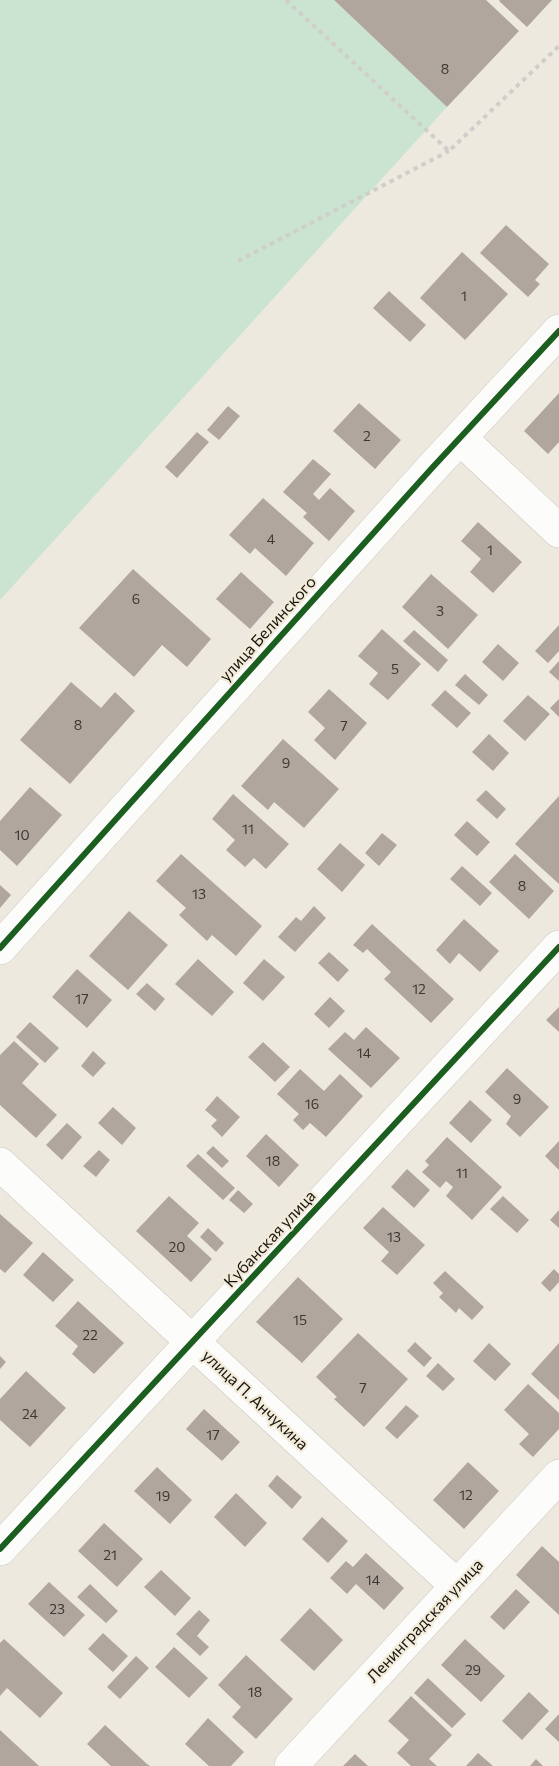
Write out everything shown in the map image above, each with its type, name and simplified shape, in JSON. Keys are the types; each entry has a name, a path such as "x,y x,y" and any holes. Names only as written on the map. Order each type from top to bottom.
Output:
{"street":[{"name":"улица Белинского","path":"0,948 559,331"},
{"path":"460,438 559,531"},
{"name":"Кубанская улица","path":"0,1549 559,948"},
{"name":"улица П. Анчукина","path":"0,1164 457,1587"},
{"name":"Ленинградская улица","path":"291,1766 559,1476"}],"path":[{"path":"286,0 449,151"},
{"path":"238,261 449,151 559,46"}],"green space":[{"path":"0,0 334,0 447,107 0,600"}],"building":[{"path":"334,0 486,0 519,31 447,107"},
{"path":"500,0 552,0 527,27"},
{"path":"506,225 549,264 535,280 540,284 528,297 480,253"},
{"path":"462,252 508,294 465,340 420,298"},
{"path":"389,291 426,325 410,342 373,308"},
{"path":"559,393 559,442 548,454 524,431"},
{"path":"359,403 401,440 375,469 333,431"},
{"path":"228,406 240,416 219,440 207,430"},
{"path":"197,432 209,442 177,478 165,467"},
{"path":"313,459 331,474 313,494 319,500 330,488 355,511 329,541 303,517 307,513 283,492"},
{"path":"263,498 314,543 286,576 255,548 250,554 229,535"},
{"path":"478,522 522,562 493,593 470,572 481,559 461,541"},
{"path":"133,569 211,639 187,667 162,645 134,677 79,628"},
{"path":"241,572 274,602 250,629 216,599"},
{"path":"431,574 478,615 448,649 402,607"},
{"path":"559,625 559,651 548,663 535,651"},
{"path":"382,629 421,664 388,700 369,684 378,673 358,656"},
{"path":"414,630 448,660 438,672 403,641"},
{"path":"498,644 519,663 503,681 482,662"},
{"path":"559,661 559,681 549,672"},
{"path":"465,674 488,695 479,705 455,685"},
{"path":"71,682 101,708 115,692 135,711 70,784 20,740"},
{"path":"329,689 367,723 335,760 314,740 325,728 308,712"},
{"path":"445,690 471,713 457,728 431,705"},
{"path":"528,695 550,714 525,741 503,721"},
{"path":"559,699 559,717 550,708"},
{"path":"489,734 509,753 493,771 472,752"},
{"path":"283,739 339,789 304,828 274,802 268,810 241,786"},
{"path":"30,787 62,815 17,866 0,850 0,821"},
{"path":"486,790 506,809 497,819 476,800"},
{"path":"233,794 289,844 266,869 254,858 245,867 226,850 235,840 212,819"},
{"path":"559,796 559,884 515,844"},
{"path":"467,821 490,842 477,856 454,835"},
{"path":"382,833 397,845 379,866 365,853"},
{"path":"340,843 365,865 342,892 317,869"},
{"path":"181,854 262,926 236,956 212,935 207,941 179,915 186,908 156,881"},
{"path":"515,854 554,891 529,919 489,882"},
{"path":"462,866 492,893 480,906 450,879"},
{"path":"0,885 11,895 0,908"},
{"path":"314,906 326,918 295,952 278,937 296,917 301,921"},
{"path":"129,911 168,945 128,990 89,956"},
{"path":"464,919 499,951 480,972 459,953 450,964 436,950"},
{"path":"372,924 454,999 431,1023 384,979 391,972 367,949 363,953 353,945"},
{"path":"329,952 349,970 338,982 318,963"},
{"path":"198,959 234,992 212,1016 175,984"},
{"path":"264,959 285,977 263,1001 243,983"},
{"path":"77,969 112,1000 87,1028 52,997"},
{"path":"147,983 165,999 155,1011 136,994"},
{"path":"330,997 345,1011 329,1028 314,1014"},
{"path":"559,1007 559,1032 546,1020"},
{"path":"30,1022 59,1048 45,1063 16,1037"},
{"path":"366,1027 400,1058 371,1088 328,1049 345,1032 354,1040"},
{"path":"14,1041 39,1064 22,1083 57,1115 36,1138 0,1105 0,1055"},
{"path":"263,1042 290,1067 275,1082 248,1057"},
{"path":"93,1051 106,1063 93,1077 81,1066"},
{"path":"507,1068 549,1107 520,1137 506,1124 511,1116 485,1092"},
{"path":"300,1069 324,1091 340,1074 363,1096 326,1137 310,1123 303,1130 293,1120 299,1114 277,1094"},
{"path":"217,1096 240,1117 222,1137 211,1126 217,1120 205,1110"},
{"path":"470,1100 492,1120 471,1143 449,1123"},
{"path":"113,1107 136,1128 122,1145 98,1123"},
{"path":"67,1123 82,1137 62,1160 46,1145"},
{"path":"266,1134 299,1165 279,1187 246,1156"},
{"path":"447,1137 502,1187 472,1220 446,1196 453,1187 446,1181 440,1188 422,1172 429,1165 425,1161"},
{"path":"559,1141 559,1170 545,1156"},
{"path":"213,1146 229,1161 222,1168 206,1153"},
{"path":"99,1150 110,1160 96,1177 83,1166"},
{"path":"198,1154 235,1188 223,1200 186,1166"},
{"path":"407,1169 430,1190 414,1208 391,1187"},
{"path":"238,1190 253,1204 244,1213 229,1200"},
{"path":"169,1196 199,1223 187,1236 212,1259 191,1282 136,1231"},
{"path":"503,1196 529,1220 517,1233 490,1209"},
{"path":"383,1207 425,1245 397,1275 381,1261 389,1252 363,1228"},
{"path":"559,1210 559,1228 550,1220"},
{"path":"0,1214 33,1243 5,1273 0,1269"},
{"path":"208,1228 224,1243 216,1252 200,1237"},
{"path":"43,1252 74,1280 53,1302 23,1275"},
{"path":"554,1269 559,1274 559,1282 550,1292 541,1283"},
{"path":"445,1271 484,1307 472,1320 459,1308 456,1313 439,1297 443,1293 433,1283"},
{"path":"298,1277 343,1319 302,1363 256,1322"},
{"path":"78,1301 124,1343 94,1374 72,1354 78,1346 55,1326"},
{"path":"358,1333 408,1379 364,1427 334,1399 337,1397 316,1377"},
{"path":"415,1342 432,1358 424,1367 407,1351"},
{"path":"489,1343 511,1364 495,1381 473,1361"},
{"path":"559,1343 559,1400 531,1374"},
{"path":"0,1356 6,1362 0,1369"},
{"path":"438,1363 455,1379 443,1391 426,1376"},
{"path":"26,1371 66,1408 30,1447 0,1420 0,1399"},
{"path":"528,1384 559,1413 559,1429 533,1457 519,1444 529,1434 504,1410"},
{"path":"406,1405 419,1416 397,1439 385,1428"},
{"path":"204,1409 240,1442 222,1461 186,1429"},
{"path":"468,1462 499,1491 464,1529 433,1500"},
{"path":"157,1467 192,1500 170,1524 134,1491"},
{"path":"277,1475 302,1497 292,1509 268,1486"},
{"path":"236,1493 267,1523 245,1547 214,1517"},
{"path":"322,1517 348,1541 328,1563 302,1539"},
{"path":"104,1523 143,1559 117,1587 78,1551"},
{"path":"542,1546 559,1562 559,1615 516,1575"},
{"path":"366,1553 404,1588 384,1610 356,1584 347,1594 330,1578 346,1561 353,1567"},
{"path":"161,1570 191,1598 175,1616 144,1587"},
{"path":"49,1582 85,1615 64,1637 28,1604"},
{"path":"90,1584 118,1611 106,1623 77,1597"},
{"path":"516,1589 530,1602 504,1630 490,1617"},
{"path":"310,1608 343,1640 314,1671 280,1640"},
{"path":"199,1610 210,1620 197,1636 209,1647 200,1656 176,1634"},
{"path":"103,1633 128,1656 113,1672 88,1649"},
{"path":"4,1639 63,1693 40,1718 7,1688 0,1696 0,1643"},
{"path":"465,1639 505,1676 481,1702 441,1665"},
{"path":"174,1647 208,1678 189,1698 155,1667"},
{"path":"246,1655 293,1699 256,1739 232,1717 241,1707 218,1685"},
{"path":"136,1656 149,1668 120,1699 107,1687"},
{"path":"428,1678 466,1714 452,1728 414,1693"},
{"path":"529,1692 549,1711 522,1740 502,1721"},
{"path":"411,1696 452,1735 429,1759 437,1766 411,1766 397,1753 409,1740 388,1721"},
{"path":"559,1714 559,1742 545,1729"},
{"path":"208,1718 244,1752 231,1766 209,1766 185,1744"},
{"path":"105,1725 150,1766 111,1766 87,1744"},
{"path":"0,1730 39,1766 0,1766"},
{"path":"478,1753 493,1766 466,1766"},
{"path":"355,1754 368,1766 343,1766"},
{"path":"536,1759 543,1766 530,1766"}],"cycle path":[{"path":"0,948 432,468 559,331"},
{"path":"0,1549 559,947"}]}
